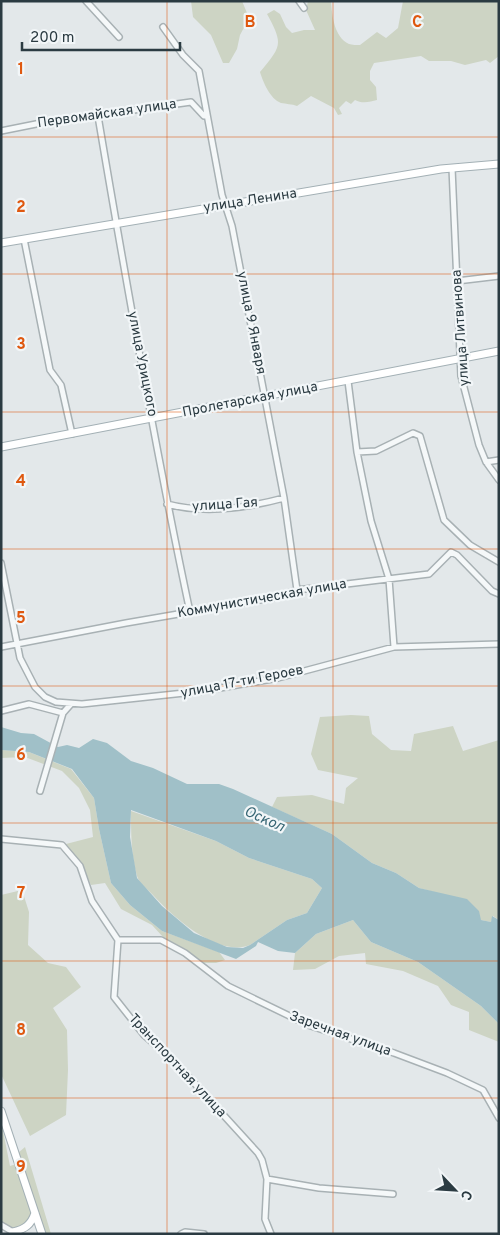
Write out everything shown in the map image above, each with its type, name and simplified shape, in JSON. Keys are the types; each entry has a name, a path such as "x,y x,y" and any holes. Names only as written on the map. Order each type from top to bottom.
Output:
{"main road":[{"name":"улица Ленина","path":"1,243 226,204 452,168 499,164"},
{"name":"Пролетарская улица","path":"1,447 499,352"},
{"path":"1,1111 42,1234"},
{"path":"14,1233 27,1227 32,1222 34,1214"}],"street":[{"path":"86,1 120,38"},
{"path":"299,1 304,8"},
{"name":"улица 9 Января","path":"163,27 182,55 199,71 222,195 232,226 284,498 297,590"},
{"name":"Первомайская улица","path":"1,131 40,123 191,102 204,116 207,116"},
{"name":"улица Урицкого","path":"98,116 136,338 167,504 190,612"},
{"name":"улица Литвинова","path":"452,168 461,376 478,445 486,462 499,480"},
{"path":"24,239 50,370 61,385 72,434"},
{"path":"457,280 499,276"},
{"path":"348,381 357,452 371,521 390,579 394,647"},
{"path":"357,452 376,451 413,434 420,436 444,520 470,545 499,562"},
{"path":"486,462 499,460"},
{"name":"улица Гая","path":"167,504 182,508 220,509 284,498"},
{"name":"Коммунистическая улица","path":"1,647 126,622 278,597 297,590 428,574 451,552 457,555 492,591 499,594"},
{"name":"улица 17-ти Героев","path":"1,563 20,658 35,687 44,697 56,702 71,704 176,695 278,678 394,647 499,644"},
{"path":"1,711 29,704 63,713"},
{"path":"40,791 63,713 71,704"},
{"path":"1,839 62,844 80,866 92,901 118,940"},
{"name":"Заречная улица","path":"118,940 161,940 185,952 228,986 308,1025 403,1056 484,1090 499,1118"},
{"name":"Транспортная улица","path":"118,940 114,997 144,1035 176,1063 258,1153 267,1179 264,1219 271,1234"},
{"path":"267,1179 319,1188 393,1194"},
{"path":"1,1225 14,1233"},
{"path":"181,1234 195,1232 204,1234"}],"green space":[{"path":"191,1 242,1 247,13 247,22 240,35 237,49 229,63 223,63 211,35 193,17"},
{"path":"308,1 331,1 335,25 340,36 349,44 360,45 377,32 386,38 398,28 403,1 499,1 499,56 490,63 486,60 465,65 451,61 429,61 421,56 374,63 370,71 370,80 376,87 377,100 363,102 355,100 351,104 346,101 339,108 342,114 338,115 334,108 311,96 297,106 281,103 270,94 260,72 278,45 276,32 267,14 274,10 280,14 286,27 292,33 315,30 306,10"},
{"path":"369,716 372,734 391,750 411,751 414,734 453,726 463,751 499,740 499,920 493,916 491,922 481,920 441,894 419,888 396,873 372,863 332,834 272,807 277,797 312,795 344,804 346,788 358,778 318,770 311,754 320,717"},
{"path":"1,750 29,752 71,769 94,798 111,883 130,905 162,931 219,952 225,960 216,963 203,963 163,937 152,925 121,909 105,883 91,885 82,865 66,844 93,837 90,810 79,788 62,771 25,757 1,758"},
{"path":"131,811 216,841 249,858 312,879 322,888 307,913 287,920 250,945 224,946 196,933 171,913 139,881 132,852"},
{"path":"22,890 29,912 28,945 48,963 66,967 81,987 53,1008 67,1030 66,1115 30,1136 1,1074 1,895"},
{"path":"353,920 371,942 418,962 481,1006 499,1024 499,1042 469,1030 469,1012 451,1005 438,986 403,971 366,964 365,953 339,956 315,969 293,970 295,953 316,934"},
{"path":"1,1121 10,1166 16,1164 32,1212 30,1220 16,1229 1,1222"},
{"path":"25,1147 51,1234 46,1234 18,1153"}],"water":[{"name":"Оскол","path":"1,727 21,733 34,734 58,747 67,745 79,748 93,739 107,743 131,761 153,768 187,784 219,784 332,834 372,863 396,873 419,888 467,899 479,911 481,920 491,922 492,916 499,920 499,1024 481,1006 418,962 371,942 353,920 316,934 295,953 278,951 258,942 256,946 236,959 162,931 130,905 111,883 94,798 72,769 29,752 1,750","holes":["131,810 216,841 249,858 312,879 322,888 307,913 287,920 243,948 227,947 194,933 162,906 137,878 130,837"]}]}
